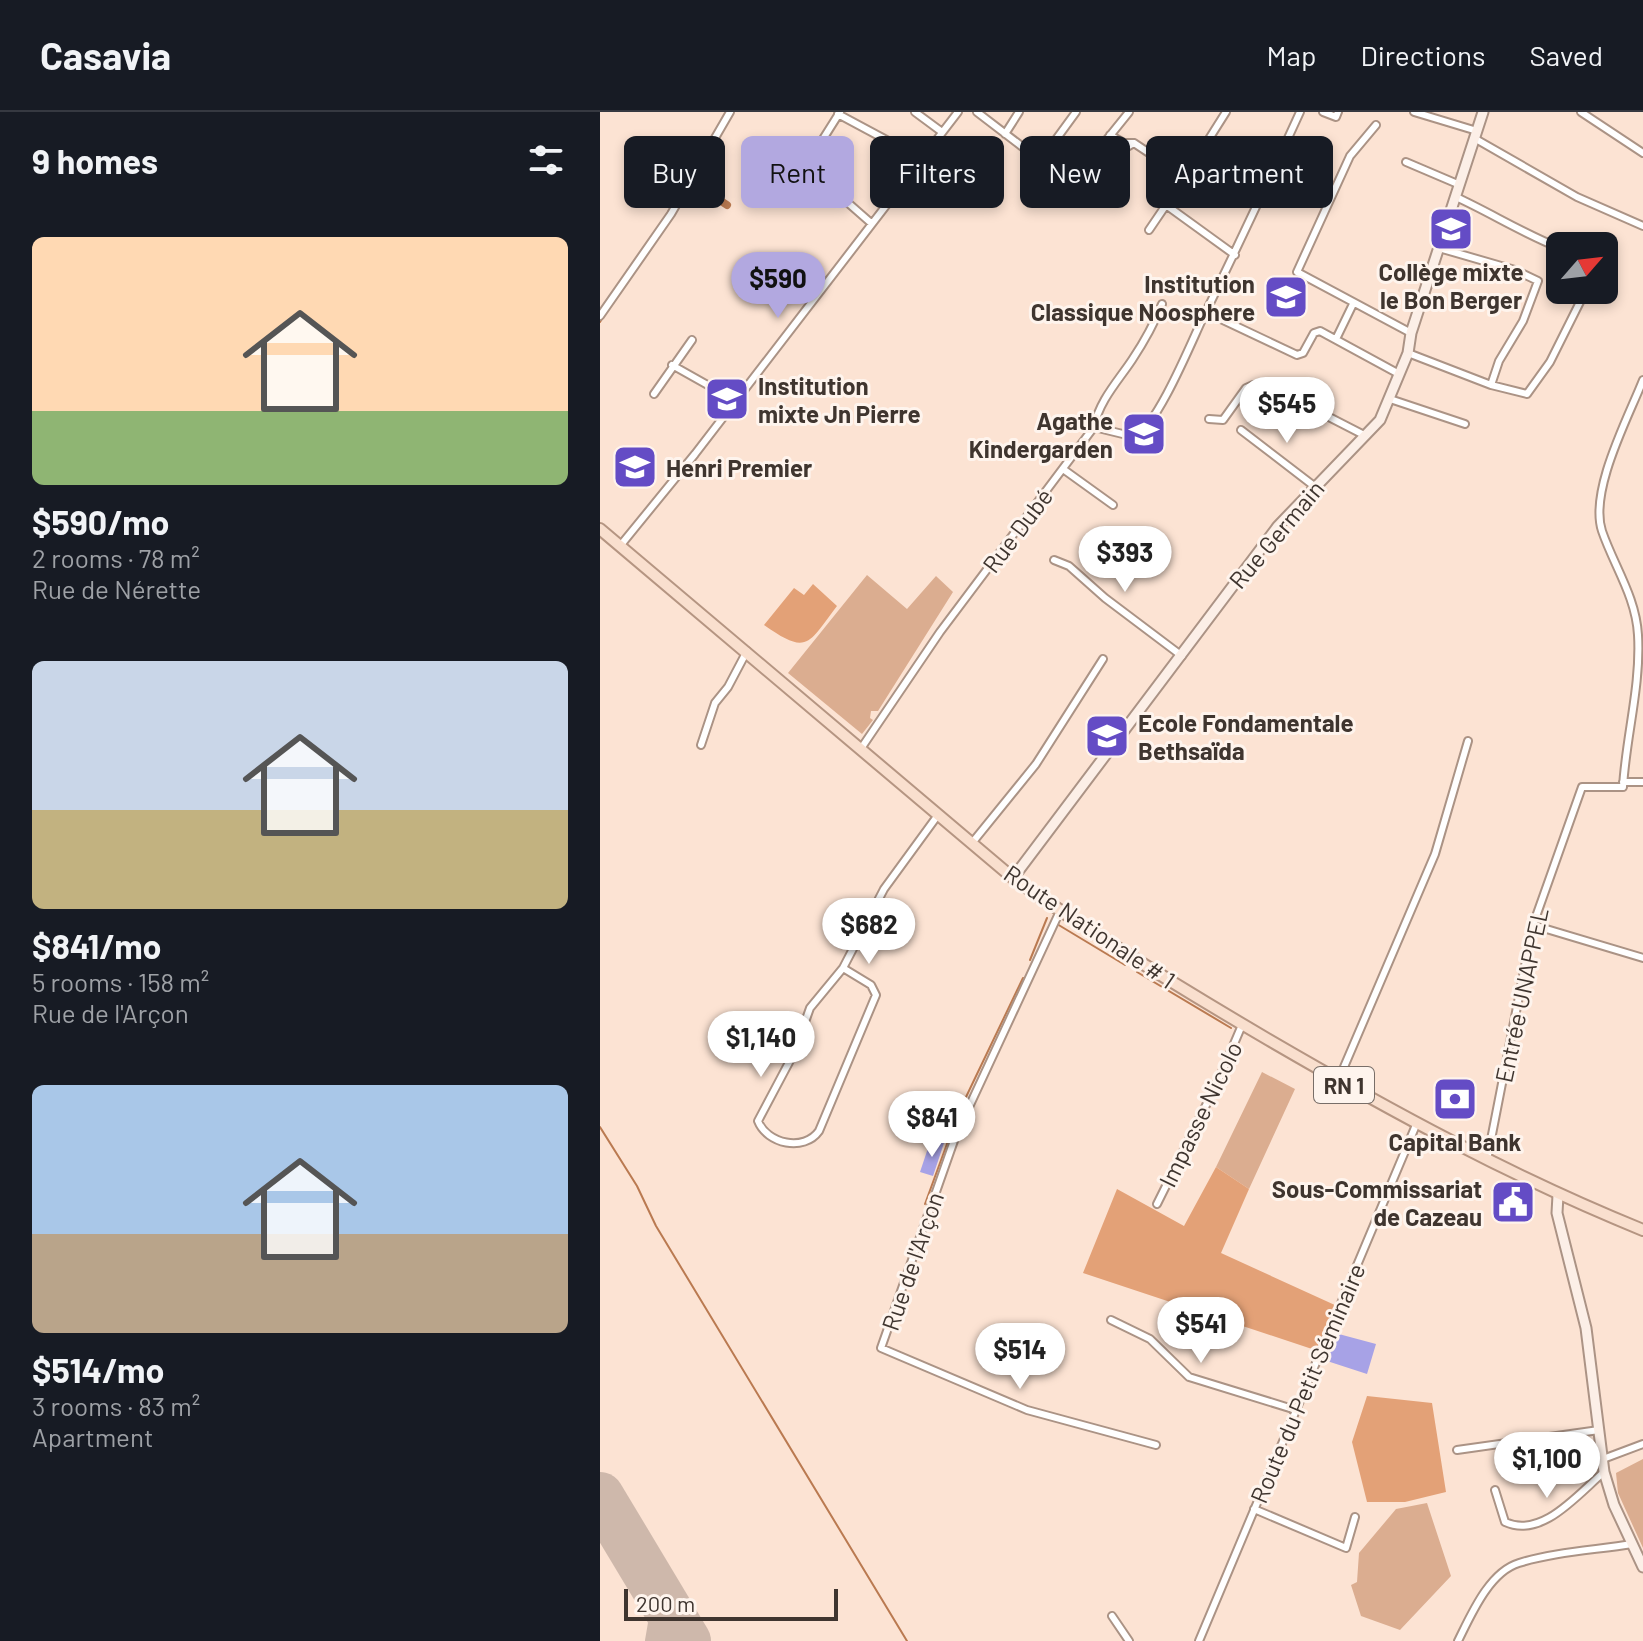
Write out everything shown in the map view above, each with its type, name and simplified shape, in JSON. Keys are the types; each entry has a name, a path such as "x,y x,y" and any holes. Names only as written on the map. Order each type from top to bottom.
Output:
{"main road":[{"name":"Route Nationale # 1","path":"600,529 1013,878 1060,911 1242,1025 1416,1125 1558,1195 1643,1230"}],"street":[{"path":"600,316 671,214 730,112"},
{"path":"915,112 942,132"},
{"path":"939,136 958,112"},
{"path":"977,112 1020,145"},
{"path":"1005,134 1019,112"},
{"path":"1058,136 1076,112"},
{"path":"1129,112 1110,135 1124,143 1134,143 1146,151"},
{"path":"1211,136 1226,112"},
{"path":"1094,427 1139,436 1171,384 1235,255 1300,112"},
{"path":"1323,112 1336,117 1338,112"},
{"path":"1414,112 1476,135 1577,197 1643,226"},
{"name":"Rue Germain","path":"1013,878 1182,656 1256,553 1314,486 1380,420 1408,353 1411,333 1483,112"},
{"path":"1581,112 1643,153"},
{"path":"871,223 806,166 839,113 880,136"},
{"path":"1376,125 1350,156 1297,272 1411,333"},
{"path":"1130,145 1134,143"},
{"path":"1406,162 1460,185"},
{"path":"1456,197 1546,242"},
{"path":"620,546 736,401 882,208"},
{"path":"1149,230 1164,208"},
{"path":"1170,208 1235,255"},
{"path":"1439,248 1515,270 1538,281 1523,321 1499,361 1491,385"},
{"name":"Rue Dubé","path":"860,750 940,632 1094,427 1096,416 1152,329 1162,304"},
{"path":"1336,339 1353,304"},
{"path":"1408,353 1491,385 1527,394 1550,362 1579,304"},
{"path":"1206,312 1297,355 1303,353 1314,333 1320,331 1399,374"},
{"path":"654,394 692,340"},
{"path":"672,365 736,401"},
{"path":"1623,785 1635,704 1638,634 1627,589 1602,531 1600,503 1612,461 1643,380"},
{"path":"1209,419 1223,420 1246,388 1253,385 1364,435"},
{"path":"1390,399 1465,424"},
{"path":"1241,430 1314,486"},
{"path":"1063,469 1113,505"},
{"path":"1054,560 1069,566 1105,598 1182,656"},
{"path":"701,745 715,703 728,687 747,651"},
{"path":"972,843 1036,764 1103,659"},
{"path":"1338,1081 1435,854 1468,741"},
{"name":"Entrée UNAPPEL","path":"1487,1160 1533,925 1582,787 1643,782"},
{"path":"843,968 871,985 876,995 819,1131 813,1139 804,1143 780,1140 761,1128 758,1121 761,1109 794,1053 810,1008 843,968 884,889 938,815"},
{"name":"Rue de l'Arçon","path":"1060,911 956,1135 881,1348 1027,1410 1156,1445"},
{"path":"1533,925 1643,958"},
{"name":"Impasse Nicolo","path":"1157,1204 1242,1025"},
{"name":"Route du Petit Séminaire","path":"1199,1641 1416,1125"},
{"path":"1558,1195 1557,1213 1586,1328 1604,1472 1643,1567"},
{"path":"1111,1320 1150,1339 1189,1377 1296,1410"},
{"path":"1457,1450 1599,1430"},
{"path":"1603,1459 1643,1444"},
{"path":"1495,1490 1505,1522 1518,1528 1541,1524 1604,1472"},
{"path":"1254,1509 1346,1548 1355,1517"},
{"path":"1458,1641 1482,1597 1501,1575 1518,1563 1632,1544"},
{"path":"1112,1616 1129,1641"}],"shaded area":[{"path":"867,575 907,609 936,576 953,592 878,711 871,711 870,718 873,720 862,734 788,673"},
{"path":"813,584 837,606 813,637 799,643 764,625 794,588 804,595"},
{"path":"1262,1072 1295,1089 1249,1189 1216,1167"},
{"path":"1216,1167 1249,1189 1221,1253 1337,1306 1318,1351 1083,1273 1117,1189 1184,1226"},
{"path":"1367,1396 1432,1403 1446,1492 1405,1502 1367,1502 1352,1442"},
{"path":"1643,1459 1643,1548 1618,1493 1616,1473"},
{"path":"1427,1503 1451,1576 1400,1630 1361,1616 1351,1585 1357,1582 1359,1553 1396,1509"}],"building":[{"path":"937,1141 944,1143 933,1176 920,1172 929,1145 935,1147"},
{"path":"1335,1333 1376,1344 1367,1374 1324,1360"}],"waterway":[{"path":"600,322 610,306"},
{"path":"1030,960 1047,918"},
{"path":"1057,924 1125,965"},
{"path":"1137,972 1231,1028"},
{"path":"966,1097 1023,978"},
{"path":"925,1204 959,1111"},
{"path":"600,1127 637,1186 656,1226 907,1641"}],"taxiway":[{"path":"654,1586 660,1612 655,1641"}],"runway":[{"path":"600,1496 687,1641"}],"place":[{"name":"Collège mixte le Bon Berger","path":"1451,229"},
{"name":"Institution Classique Noosphere","path":"1286,297"},
{"name":"Institution mixte Jn Pierre","path":"727,399"},
{"name":"Agathe Kindergarden","path":"1144,434"},
{"name":"Henri Premier","path":"635,467"},
{"name":"Ecole Fondamentale Bethsaïda","path":"1107,736"},
{"name":"Capital Bank","path":"1455,1099"},
{"name":"Sous-Commissariat de Cazeau","path":"1513,1202"}]}
